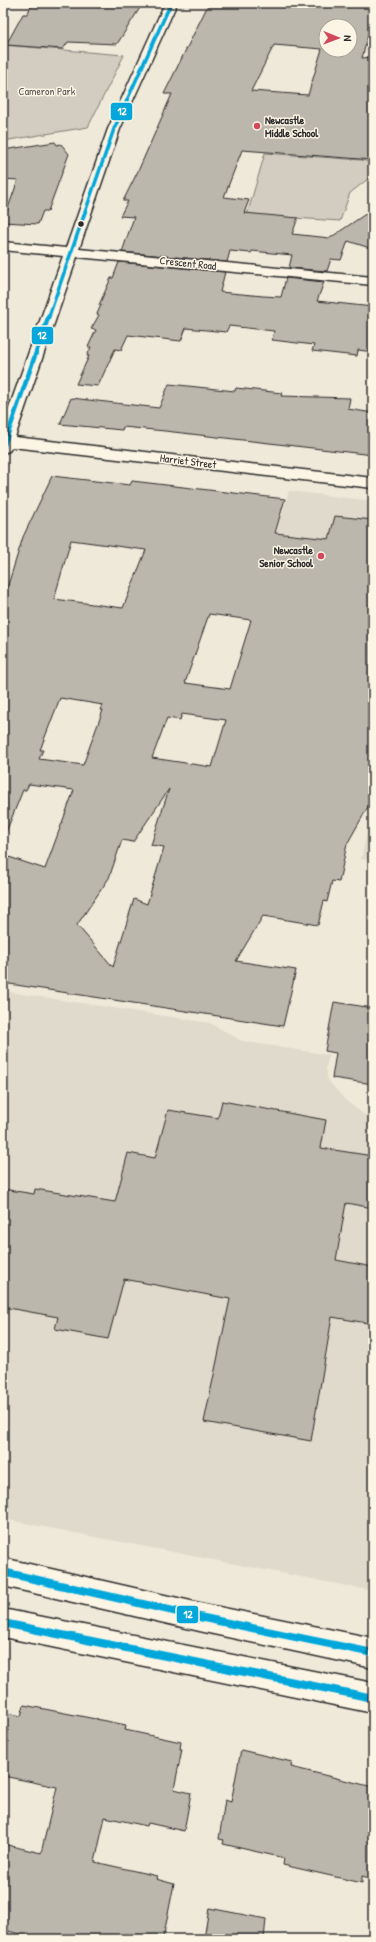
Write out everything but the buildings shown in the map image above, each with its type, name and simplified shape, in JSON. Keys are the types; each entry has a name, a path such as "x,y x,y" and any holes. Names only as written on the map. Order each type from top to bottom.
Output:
{"street":[{"path":"4,443 114,129 171,3"},
{"name":"Crescent Road","path":"3,246 370,279"},
{"name":"Harriet Street","path":"4,443 373,483"},
{"path":"3,1572 204,1618 373,1653"},
{"path":"3,1623 373,1698"}],"shaded area":[{"name":"Newcastle Senior School","path":"289,491 373,501 373,628 252,611"},
{"path":"373,805 373,861 361,859"},
{"path":"3,991 210,1023 242,1041 329,1055 326,1068 328,1080 345,1100 373,1121 373,1591 3,1519"}],"green space":[{"name":"Cameron Park","path":"3,45 124,55 88,127 3,141"},
{"path":"265,153 362,160 373,163 373,175 350,193 340,221 247,215"}],"transit line":[{"name":"12","path":"3,448 114,129 171,3"},
{"name":"12","path":"3,1572 204,1618 373,1653"},
{"name":"12","path":"3,1623 373,1698"}],"place":[{"name":"Newcastle Middle School","path":"257,126"},
{"name":"Newcastle Senior School","path":"321,556"}]}
